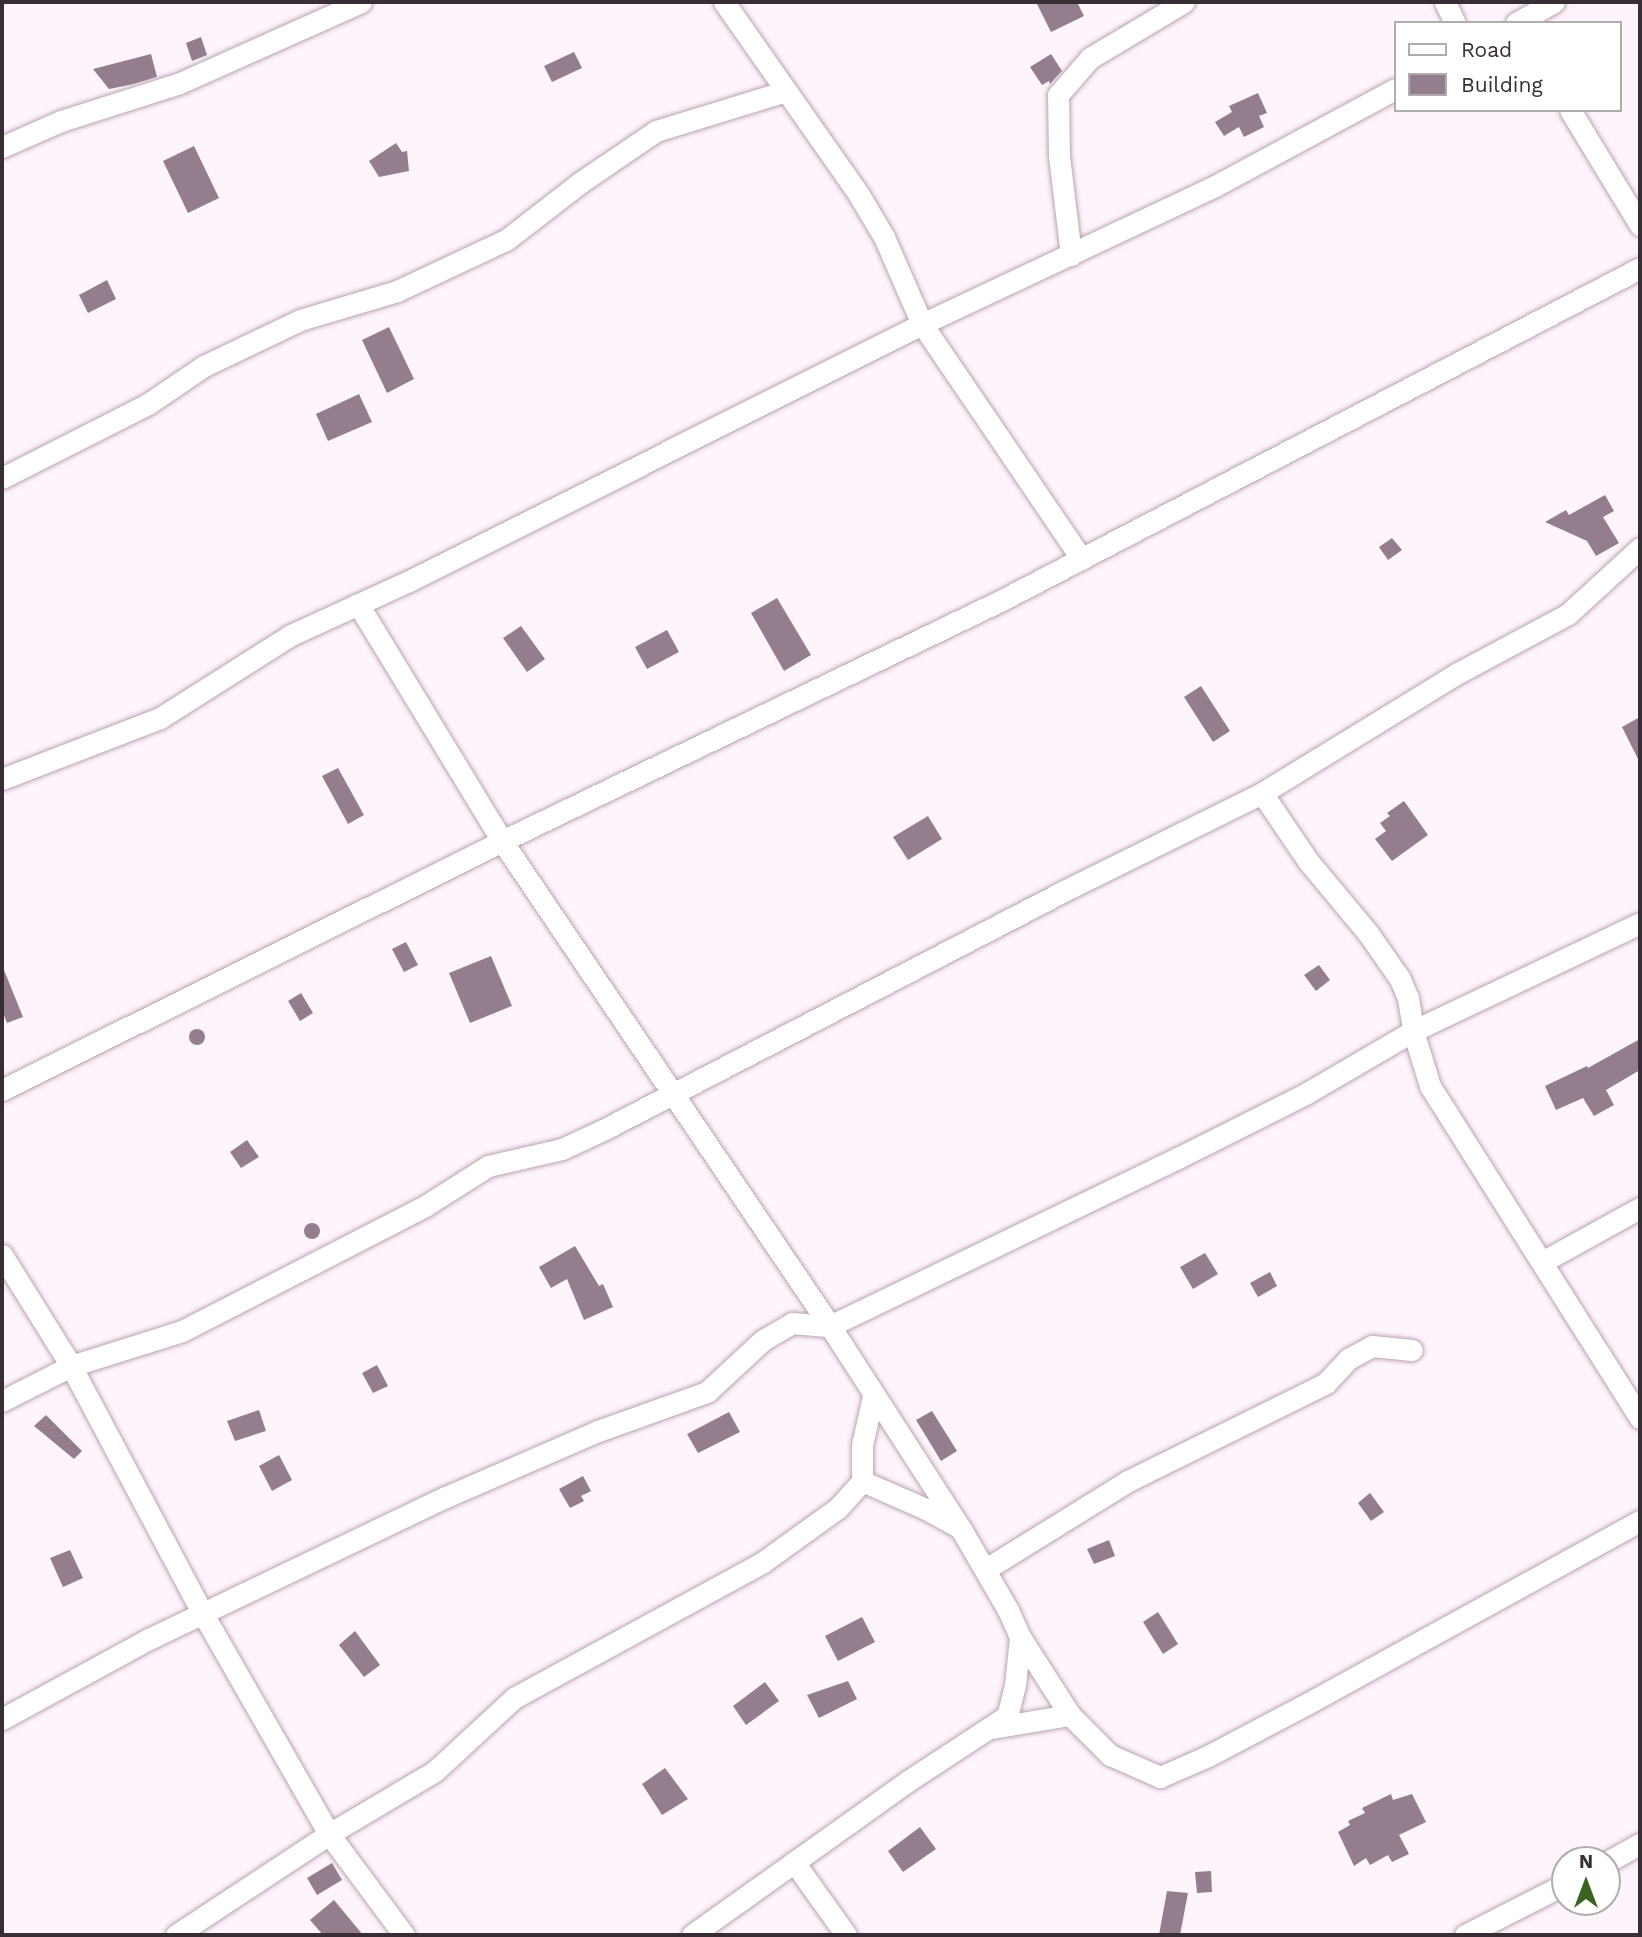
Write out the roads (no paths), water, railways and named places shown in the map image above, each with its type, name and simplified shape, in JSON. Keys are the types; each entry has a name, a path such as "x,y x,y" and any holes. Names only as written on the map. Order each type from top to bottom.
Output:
{"street":[{"path":"2,147 61,121 180,83 361,2"},
{"path":"724,2 859,195 884,237 922,324 1082,559"},
{"path":"1071,255 1059,156 1058,95 1090,58 1184,2"},
{"path":"1445,2 1454,21"},
{"path":"1520,21 1554,2"},
{"path":"2,779 160,718 290,635 358,604 922,324 1215,186 1394,90"},
{"path":"2,478 148,404 204,366 300,320 397,291 506,240 656,131 786,91"},
{"path":"1571,112 1640,225"},
{"path":"2,1090 502,841 1082,559 1640,268"},
{"path":"2,1401 71,1366 182,1331 425,1206 488,1166 562,1149 1262,793 1458,673 1568,614 1640,548"},
{"path":"358,604 502,841 830,1326 961,1529 986,1569 1020,1637 1070,1715 1110,1755 1160,1777 1208,1756 1640,1521"},
{"path":"1262,793 1308,861 1400,979 1413,1015 1413,1031 1430,1086 1640,1418"},
{"path":"2,1719 149,1639 459,1492 598,1431 707,1392 763,1340 792,1323 830,1326 1178,1158 1307,1093 1413,1031 1640,923"},
{"path":"1542,1262 1640,1208"},
{"path":"2,1255 71,1366 203,1614 329,1834 404,1935"},
{"path":"986,1569 1128,1481 1326,1383 1348,1359 1372,1346 1412,1350"},
{"path":"176,1935 329,1834 435,1771 514,1698 763,1562 838,1508 862,1481 862,1445 873,1396"},
{"path":"862,1481 926,1508 961,1529"},
{"path":"692,1935 908,1781 1007,1716 1015,1685 1020,1637"},
{"path":"990,1729 1070,1715"},
{"path":"1621,1854 1640,1844"},
{"path":"794,1862 846,1935"},
{"path":"1465,1935 1551,1891"}]}
